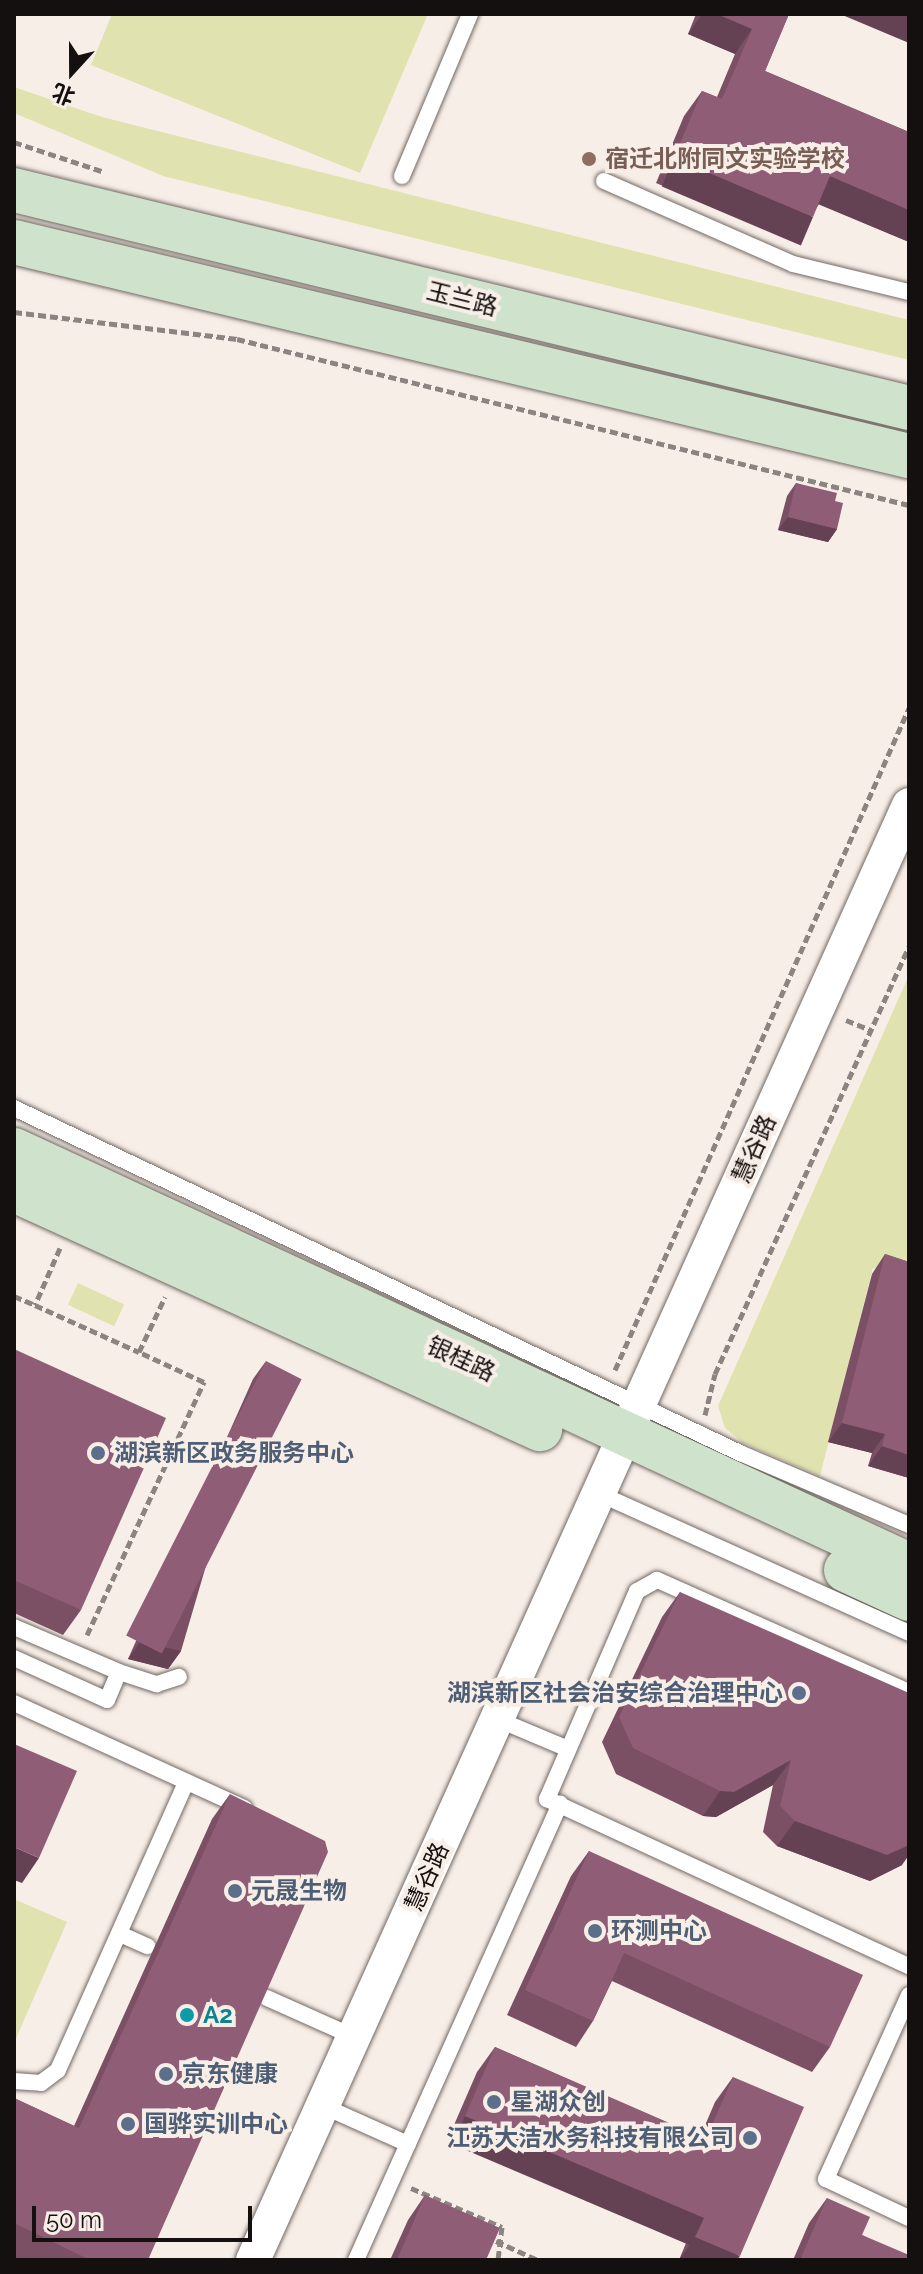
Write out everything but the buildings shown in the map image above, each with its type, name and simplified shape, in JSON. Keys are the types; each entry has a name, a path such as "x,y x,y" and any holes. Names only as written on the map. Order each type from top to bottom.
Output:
{"street":[{"path":"14,175 133,219"},
{"name":"玉兰路","path":"14,190 909,408"},
{"name":"玉兰路","path":"14,242 909,456"},
{"path":"14,259 123,268"},
{"name":"慧谷路","path":"630,1447 909,805"},
{"name":"慧谷路","path":"253,2260 497,1719 909,862"},
{"name":"银桂路","path":"14,1150 630,1447 909,1599"},
{"name":"银桂路","path":"14,1190 180,1265 630,1447 909,1565"}],"lane":[{"path":"402,176 470,14"},
{"path":"604,181 793,264 909,292"},
{"path":"14,1108 607,1389 630,1447 909,1633"},
{"path":"630,1447 704,1436 909,1525"},
{"path":"909,1692 657,1580 637,1591 547,1799 909,1966"},
{"path":"14,1627 119,1672 157,1684 179,1677"},
{"path":"14,1658 107,1700 119,1672"},
{"path":"14,1703 256,1814"},
{"path":"497,1719 568,1749"},
{"path":"14,2081 41,2083 58,2070 186,1782"},
{"path":"356,2260 560,1804"},
{"path":"120,1934 147,1946"},
{"path":"909,1995 826,2179 909,2218"},
{"path":"267,1998 354,2037"},
{"path":"323,2106 408,2144"}],"path":[{"path":"14,312 237,339 909,505"},
{"path":"607,1389 909,708"},
{"path":"704,1436 715,1374 909,947"},
{"path":"35,1305 73,1217"},
{"path":"139,1352 180,1265"},
{"path":"14,1296 204,1382 78,1654"},
{"path":"392,2179 502,2227 495,2240 498,2260"},
{"path":"495,2240 538,2260"}],"green space":[{"path":"112,14 428,14 360,173 91,65"},
{"path":"14,87 102,117 909,320 909,360 163,176 14,113"},
{"path":"909,975 909,1279 873,1268 820,1476 743,1443 725,1428 718,1406"},
{"path":"78,1283 124,1305 114,1326 68,1305"},
{"path":"14,1899 67,1922 14,2043"}],"place":[{"name":"宿迁北附同文实验学校","path":"589,159"},
{"name":"湖滨新区政务服务中心","path":"98,1453"},
{"name":"湖滨新区社会治安综合治理中心","path":"799,1693"},
{"name":"元晟生物","path":"235,1891"},
{"name":"环测中心","path":"595,1931"},
{"name":"A2","path":"187,2015"},
{"name":"京东健康","path":"166,2074"},
{"name":"星湖众创","path":"494,2102"},
{"name":"国骅实训中心","path":"128,2124"},
{"name":"江苏大洁水务科技有限公司","path":"750,2138"}]}
